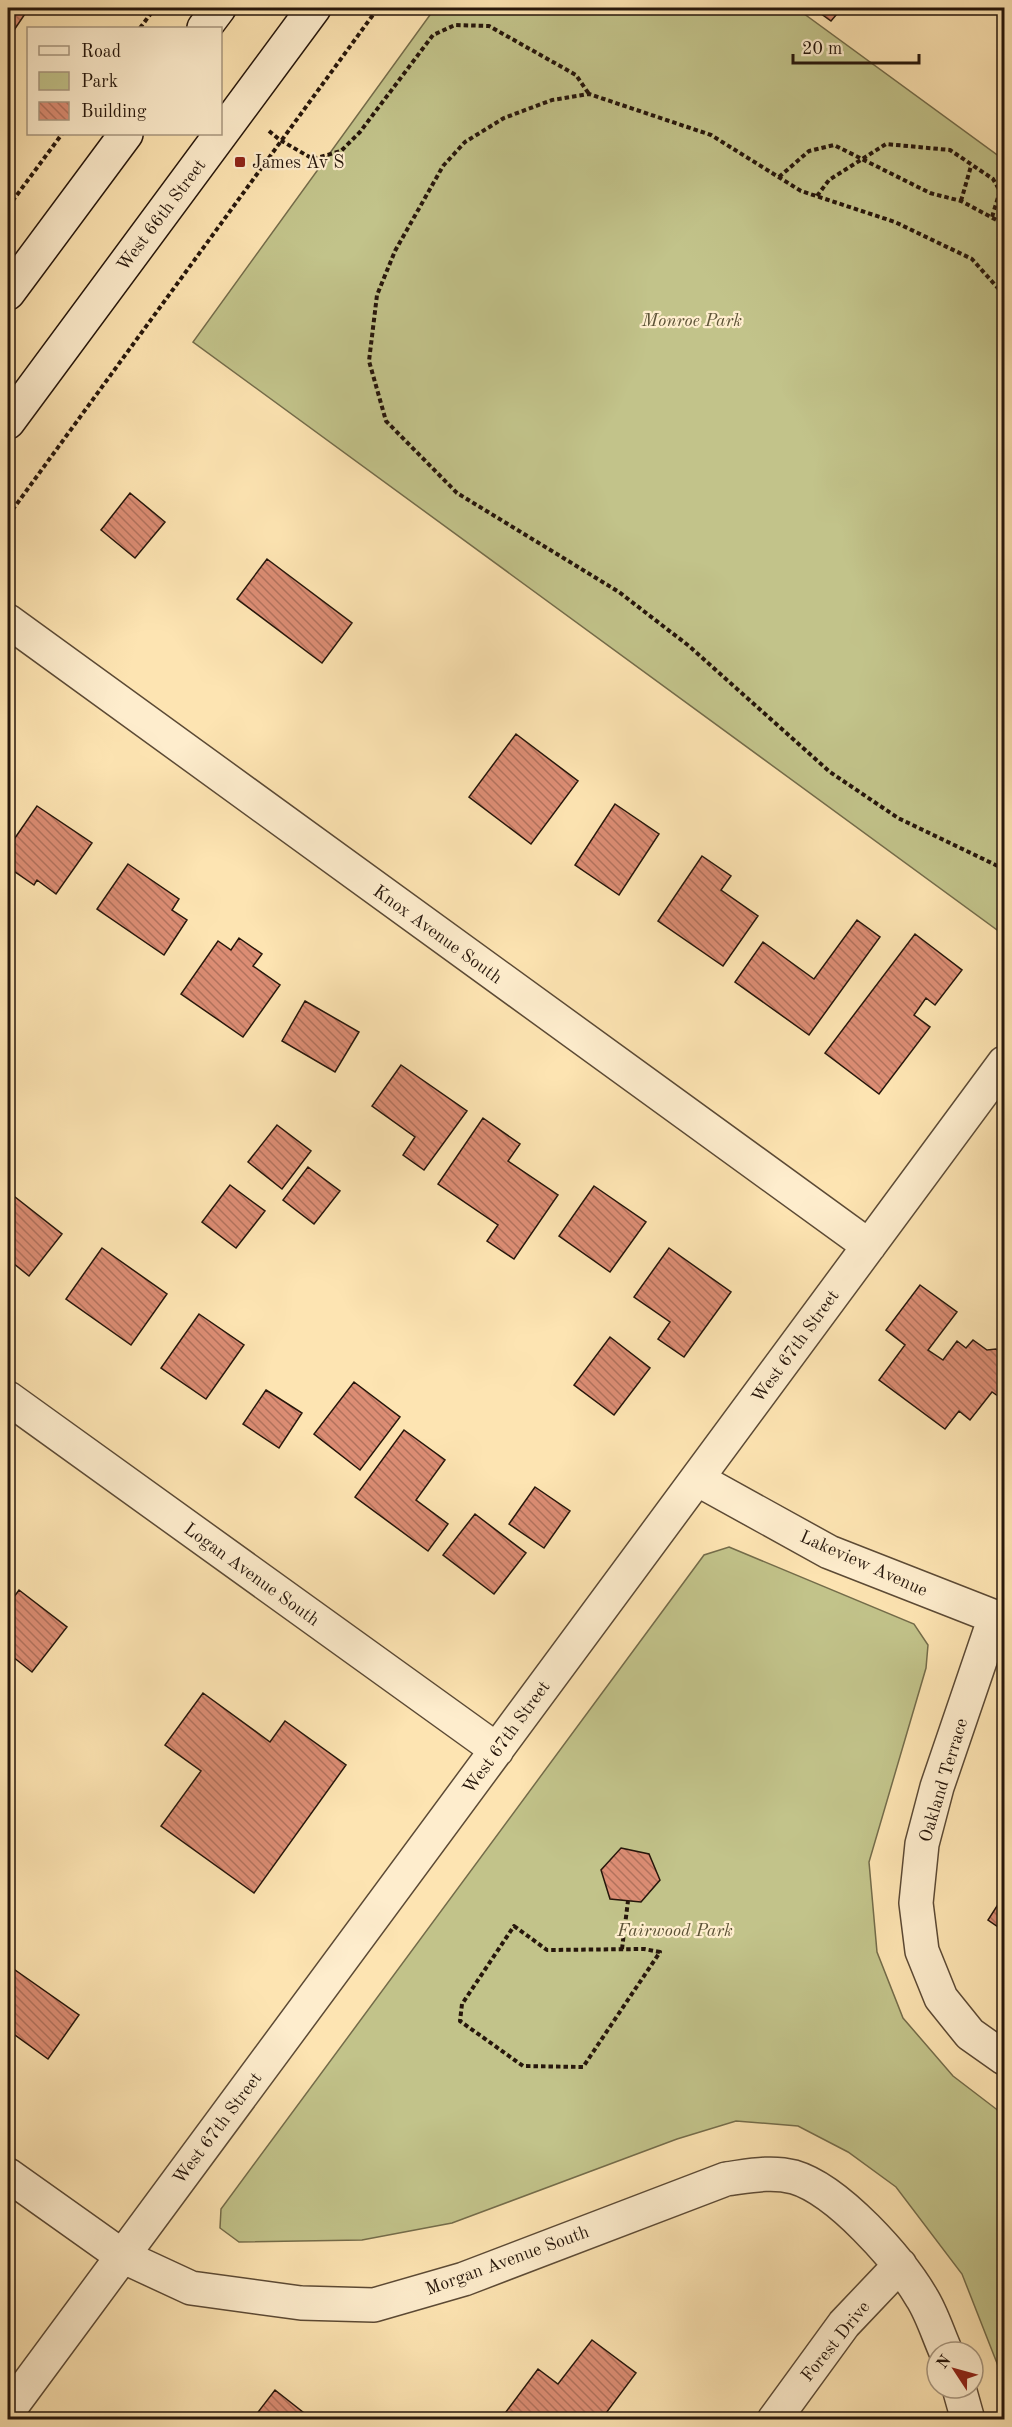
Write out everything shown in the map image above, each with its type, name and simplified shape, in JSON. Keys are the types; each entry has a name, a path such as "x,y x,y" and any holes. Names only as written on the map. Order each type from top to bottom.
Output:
{"street":[{"path":"205,27 219,8"},
{"name":"West 66th Street","path":"222,132 314,8"},
{"path":"8,293 125,135"},
{"name":"West 66th Street","path":"8,422 220,135"},
{"name":"Knox Avenue South","path":"8,621 869,1246"},
{"name":"West 67th Street","path":"8,2411 1005,1063"},
{"name":"Logan Avenue South","path":"8,1398 496,1750"},
{"name":"Lakeview Avenue","path":"697,1479 829,1552 1000,1618"},
{"name":"Oakland Terrace","path":"1000,1618 937,1787 922,1844 916,1903 922,1951 941,1998 970,2034 1005,2058"},
{"name":"Morgan Avenue South","path":"8,2175 122,2256 191,2288 301,2303 374,2305 464,2279 726,2179 770,2173 796,2178 820,2190 863,2223 900,2265 923,2298 941,2340"},
{"name":"Forest Drive","path":"774,2420 844,2324 900,2265"},
{"path":"962,2400 968,2420"}],"path":[{"path":"141,27 155,8"},
{"path":"8,516 378,8"},
{"path":"280,140 313,159 341,151 360,132 433,34 455,25 489,26 576,75 589,94"},
{"path":"1005,295 972,259 895,222 801,191 711,135 589,94 552,100 504,118 465,142 443,166 395,250 376,295 369,362 386,421 457,493 619,592 689,646 830,772 898,818 1005,869"},
{"path":"8,207 61,135"},
{"path":"817,196 829,180 886,144 923,146 950,150 993,179 1000,190 992,217"},
{"path":"779,177 809,151 834,145 930,193 960,201 1005,224"},
{"path":"960,201 971,165"},
{"path":"998,287 1005,277"},
{"path":"622,1949 628,1901"},
{"path":"514,1926 547,1950 622,1949 660,1952 583,2067 523,2066 460,2021 462,2004 514,1926"}],"green space":[{"name":"Monroe Park","path":"435,8 796,8 1004,160 1004,935 193,342"},
{"name":"Fairwood Park","path":"729,1547 914,1624 928,1645 926,1668 869,1862 877,1952 903,2018 953,2076 1004,2115 1004,2381 962,2274 896,2187 848,2152 798,2126 736,2121 677,2139 452,2223 362,2240 239,2242 220,2228 221,2209 704,1555"}],"building":[{"path":"8,8 29,8 8,39"},
{"path":"813,8 842,8 831,21"},
{"path":"130,493 165,522 135,558 101,530"},
{"path":"267,559 352,623 322,663 237,599"},
{"path":"516,734 578,781 531,844 469,797"},
{"path":"615,804 659,834 619,895 575,865"},
{"path":"37,806 92,843 56,894 37,880 34,885 8,867 8,848"},
{"path":"702,856 731,876 721,890 758,916 723,966 658,921"},
{"path":"128,864 179,899 172,910 187,920 164,955 97,909"},
{"path":"857,920 880,937 809,1035 735,982 763,942 814,979"},
{"path":"915,934 962,970 935,1005 926,998 914,1015 930,1027 879,1094 825,1053"},
{"path":"239,938 262,954 253,966 280,985 243,1037 181,994 218,941 231,950"},
{"path":"305,1001 359,1032 335,1072 282,1041"},
{"path":"401,1065 467,1111 424,1170 403,1155 415,1137 372,1106"},
{"path":"483,1118 520,1144 508,1161 558,1195 514,1259 487,1241 498,1225 438,1184"},
{"path":"277,1125 311,1151 282,1189 248,1162"},
{"path":"308,1167 340,1191 314,1224 283,1200"},
{"path":"230,1185 265,1211 236,1248 202,1222"},
{"path":"594,1186 646,1222 610,1272 559,1236"},
{"path":"10,1193 62,1234 29,1276 8,1259 8,1197"},
{"path":"102,1248 167,1294 131,1345 66,1299"},
{"path":"669,1248 731,1292 684,1357 658,1339 670,1322 634,1297"},
{"path":"920,1285 957,1312 928,1350 943,1360 957,1341 966,1348 973,1340 987,1350 996,1349 1004,1356 1004,1387 998,1396 992,1392 970,1420 959,1411 945,1429 879,1380 905,1345 886,1330"},
{"path":"199,1314 244,1345 206,1399 161,1368"},
{"path":"610,1337 650,1368 614,1415 574,1385"},
{"path":"354,1382 400,1417 360,1470 314,1434"},
{"path":"266,1390 302,1413 279,1448 243,1424"},
{"path":"404,1430 445,1460 416,1500 448,1524 428,1551 355,1497"},
{"path":"535,1487 570,1511 544,1548 509,1524"},
{"path":"475,1514 526,1553 494,1594 443,1555"},
{"path":"19,1590 67,1627 32,1672 8,1653 8,1605"},
{"path":"203,1693 270,1742 285,1721 346,1765 254,1893 161,1826 201,1771 165,1745"},
{"path":"621,1848 649,1854 660,1880 641,1902 610,1899 601,1870"},
{"path":"1004,1895 1004,1931 988,1920"},
{"path":"8,1965 79,2015 48,2059 8,2030"},
{"path":"592,2340 636,2373 603,2417 607,2420 500,2420 538,2369 558,2384"},
{"path":"275,2390 313,2420 252,2420"}],"place":[{"name":"James Av S","path":"240,162"}]}
